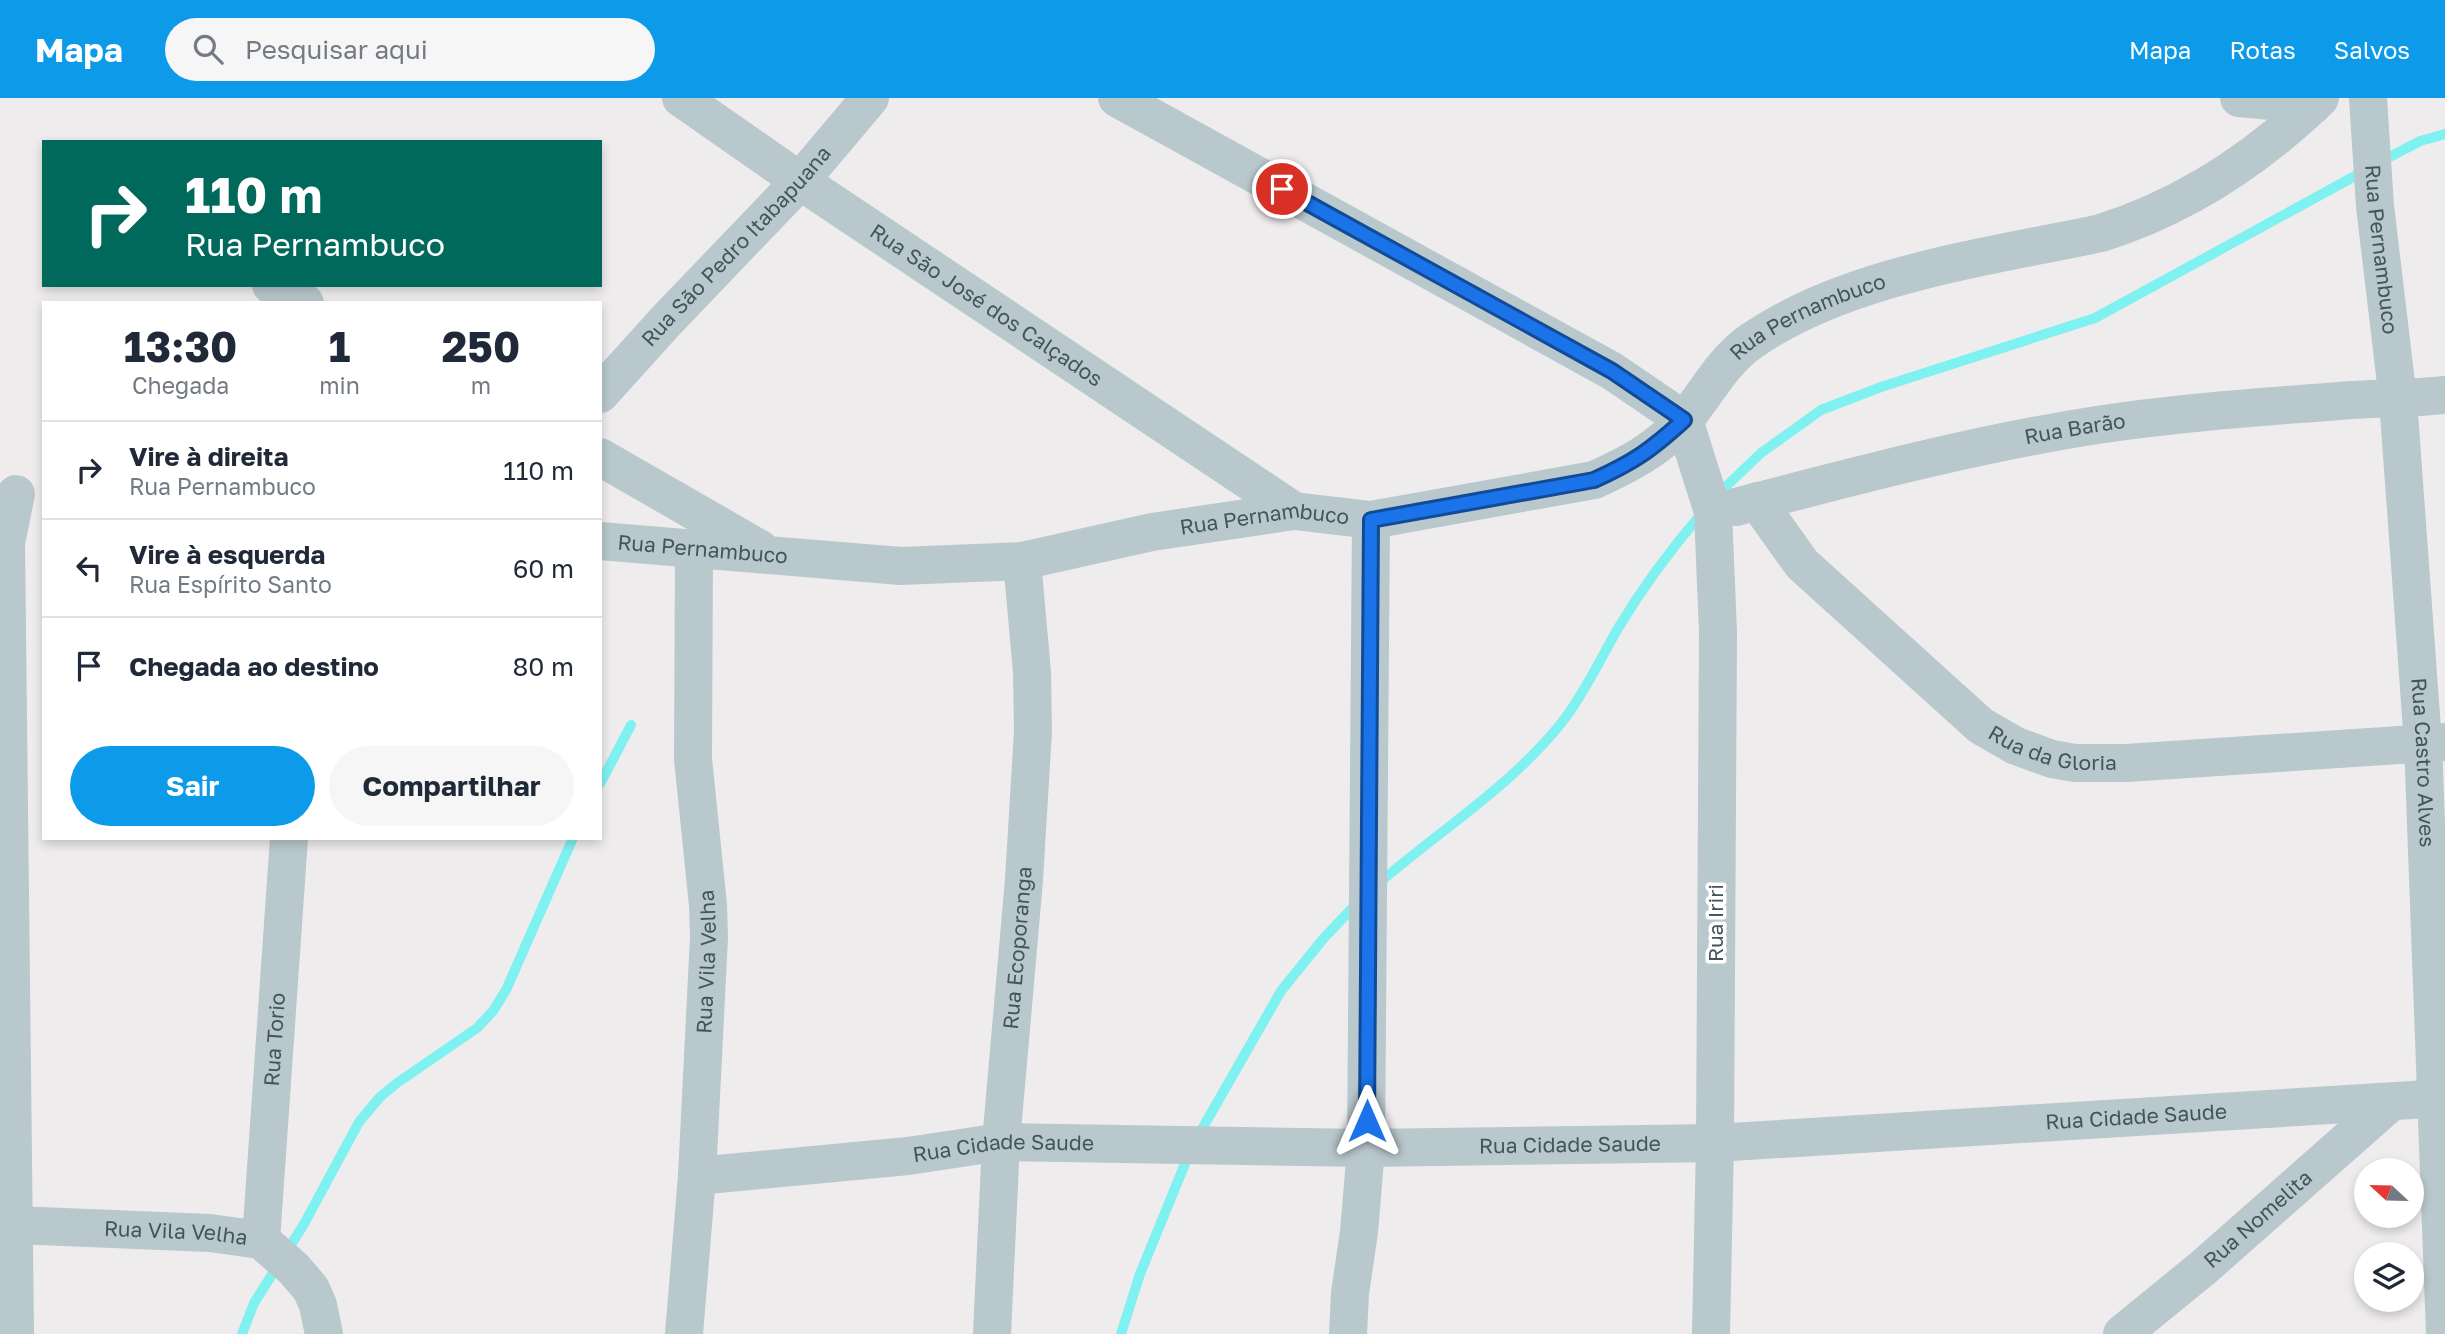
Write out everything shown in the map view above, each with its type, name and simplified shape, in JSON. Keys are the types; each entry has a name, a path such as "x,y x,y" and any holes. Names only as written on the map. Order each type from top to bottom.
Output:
{"street":[{"name":"Rua São José dos Calçados","path":"681,98 800,181 1294,511"},
{"name":"Rua São Pedro Itabapuana","path":"602,392 664,322 800,181 870,98"},
{"path":"1117,98 1612,371 1684,420"},
{"path":"2239,98 2316,102"},
{"name":"Rua Pernambuco","path":"2368,98 2375,206 2398,400"},
{"name":"Rua Pernambuco","path":"602,541 901,566 1022,561 1152,532 1294,511 1371,520 1594,480 1627,466 1648,453 1684,420 1731,358 1780,323 1862,288 1899,277 2101,233 2130,224 2203,189 2260,149 2316,102"},
{"path":"275,287 301,301"},
{"name":"Rua Barão","path":"1713,512 1901,464 2096,425 2190,414 2445,395"},
{"name":"Rua Castro Alves","path":"2398,400 2434,742 2445,1334"},
{"name":"Rua Iriri","path":"1684,420 1713,512 1718,632 1712,1334"},
{"path":"602,458 768,553"},
{"path":"15,1334 3,543 20,493"},
{"name":"Rua da Gloria","path":"1757,501 1802,564 1930,681 1982,726 2016,746 2052,759 2075,763 2126,763 2434,742"},
{"path":"1348,1334 1366,1148 1371,520"},
{"name":"Rua Vila Velha","path":"684,1334 697,1176 709,937 693,759 694,549"},
{"name":"Rua Ecoporanga","path":"992,1334 1001,1142 1024,880 1033,731 1032,672 1022,561"},
{"name":"Rua Torio","path":"261,1240 289,840"},
{"name":"Rua Cidade Saude","path":"697,1176 908,1156 1001,1142 1366,1148 1715,1143 2440,1098"},
{"name":"Rua Nomelita","path":"2122,1334 2391,1102"},
{"name":"Rua Vila Velha","path":"15,1225 210,1233 261,1240 294,1269 311,1289 318,1305 324,1334"}],"waterway":[{"path":"2380,162 2420,141 2445,134"},
{"path":"1717,495 1761,453 1821,410 1881,387 2095,318 2366,170"},
{"path":"1378,884 1500,785 1546,741 1574,706 1617,630 1647,584 1702,513"},
{"path":"602,780 631,725"},
{"path":"242,1334 254,1303 304,1224 359,1122 380,1097 477,1028 493,1011 506,990 572,840"},
{"path":"1198,1136 1281,991 1323,939 1358,902"},
{"path":"1121,1334 1140,1274 1189,1154"}],"route":[{"path":"1282,189 1612,371 1684,420 1648,453 1627,466 1594,480 1371,520 1367,1121"}]}
